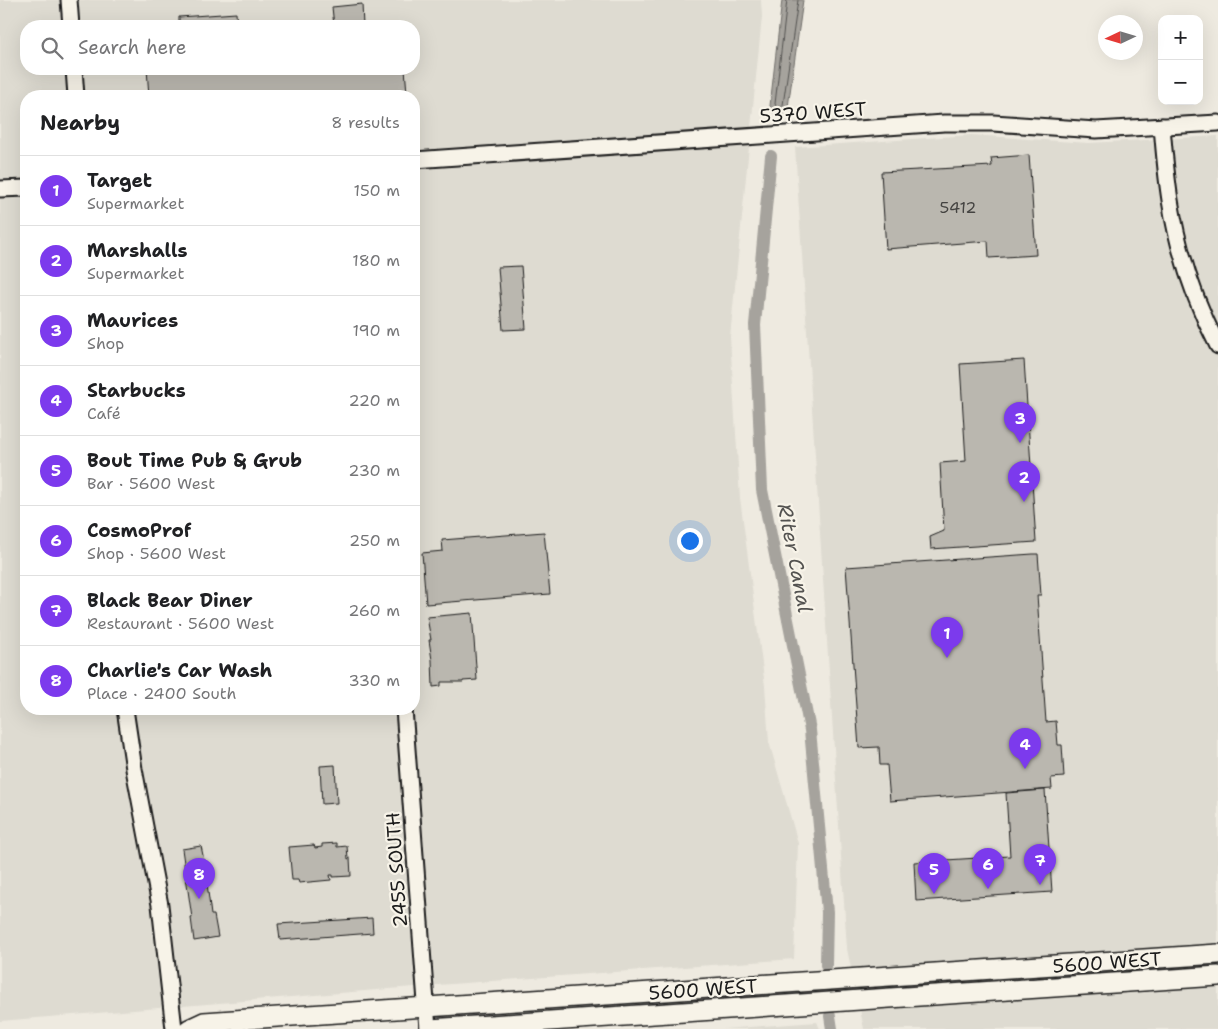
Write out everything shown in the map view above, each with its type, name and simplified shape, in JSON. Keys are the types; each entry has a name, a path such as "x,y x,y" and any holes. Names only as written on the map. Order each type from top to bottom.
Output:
{"main road":[{"name":"5600 WEST","path":"189,1029 204,1022 1218,954"},
{"path":"1148,980 1177,968 1218,965"},
{"name":"5600 WEST","path":"429,1029 1218,976"}],"street":[{"path":"69,0 71,20"},
{"path":"74,75 76,90"},
{"name":"5370 WEST","path":"420,160 944,123 993,123 1089,130 1217,122"},
{"path":"1162,126 1167,181 1178,239 1195,294 1218,346"},
{"path":"0,190 20,188"},
{"path":"126,715 160,905 174,1029"},
{"name":"2455 SOUTH","path":"404,715 429,1029"}],"shaded area":[{"path":"0,0 761,0 762,17 730,337 740,498 765,686 769,742 798,843 794,959 438,985 0,1021"},
{"path":"971,135 1089,143 1218,136 1218,1029 864,1029 847,949 795,147"},
{"path":"817,1022 820,1029 723,1029"}],"water":[{"path":"782,0 803,0 788,107 784,114 774,113 770,106"}],"building":[{"path":"362,4 363,20 333,20 332,7"},
{"path":"236,13 237,20 179,20 179,17"},
{"path":"147,75 406,75 407,90 149,90"},
{"path":"1029,155 1036,255 989,258 988,241 886,249 881,172 992,166 991,158"},
{"path":"521,266 526,329 503,330 498,267"},
{"path":"1024,360 1036,542 931,549 930,537 944,531 940,463 966,461 960,364"},
{"path":"544,532 550,594 426,604 422,553 443,551 442,540"},
{"path":"1038,554 1041,595 1037,595 1046,722 1056,721 1058,745 1062,745 1064,777 1051,778 1052,789 890,801 887,765 880,765 879,747 859,748 846,567"},
{"path":"472,613 477,680 441,682 441,686 433,687 429,640 431,640 427,617"},
{"path":"335,765 337,803 322,804 320,766"},
{"path":"1045,790 1052,892 916,901 914,862 1010,856 1006,793"},
{"path":"337,843 337,847 347,846 351,876 333,877 333,875 330,875 331,880 299,883 298,880 292,880 289,847 314,845 315,848 322,847 322,844"},
{"path":"201,846 209,884 207,884 211,915 214,915 218,937 194,941 182,849"},
{"path":"372,918 373,933 280,940 278,924"}],"waterway":[{"name":"Riter Canal","path":"771,156 755,325 762,490 810,730 827,912 826,965"},
{"name":"Riter Canal","path":"830,1016 832,1029"}],"place":[{"name":"Maurices","path":"1020,443"},
{"name":"Marshalls","path":"1024,502"},
{"name":"Target","path":"947,658"},
{"name":"Starbucks","path":"1025,769"},
{"name":"Black Bear Diner","path":"1040,885"},
{"name":"CosmoProf","path":"988,889"},
{"name":"Bout Time Pub & Grub","path":"934,894"},
{"name":"Charlie's Car Wash","path":"199,899"}]}
